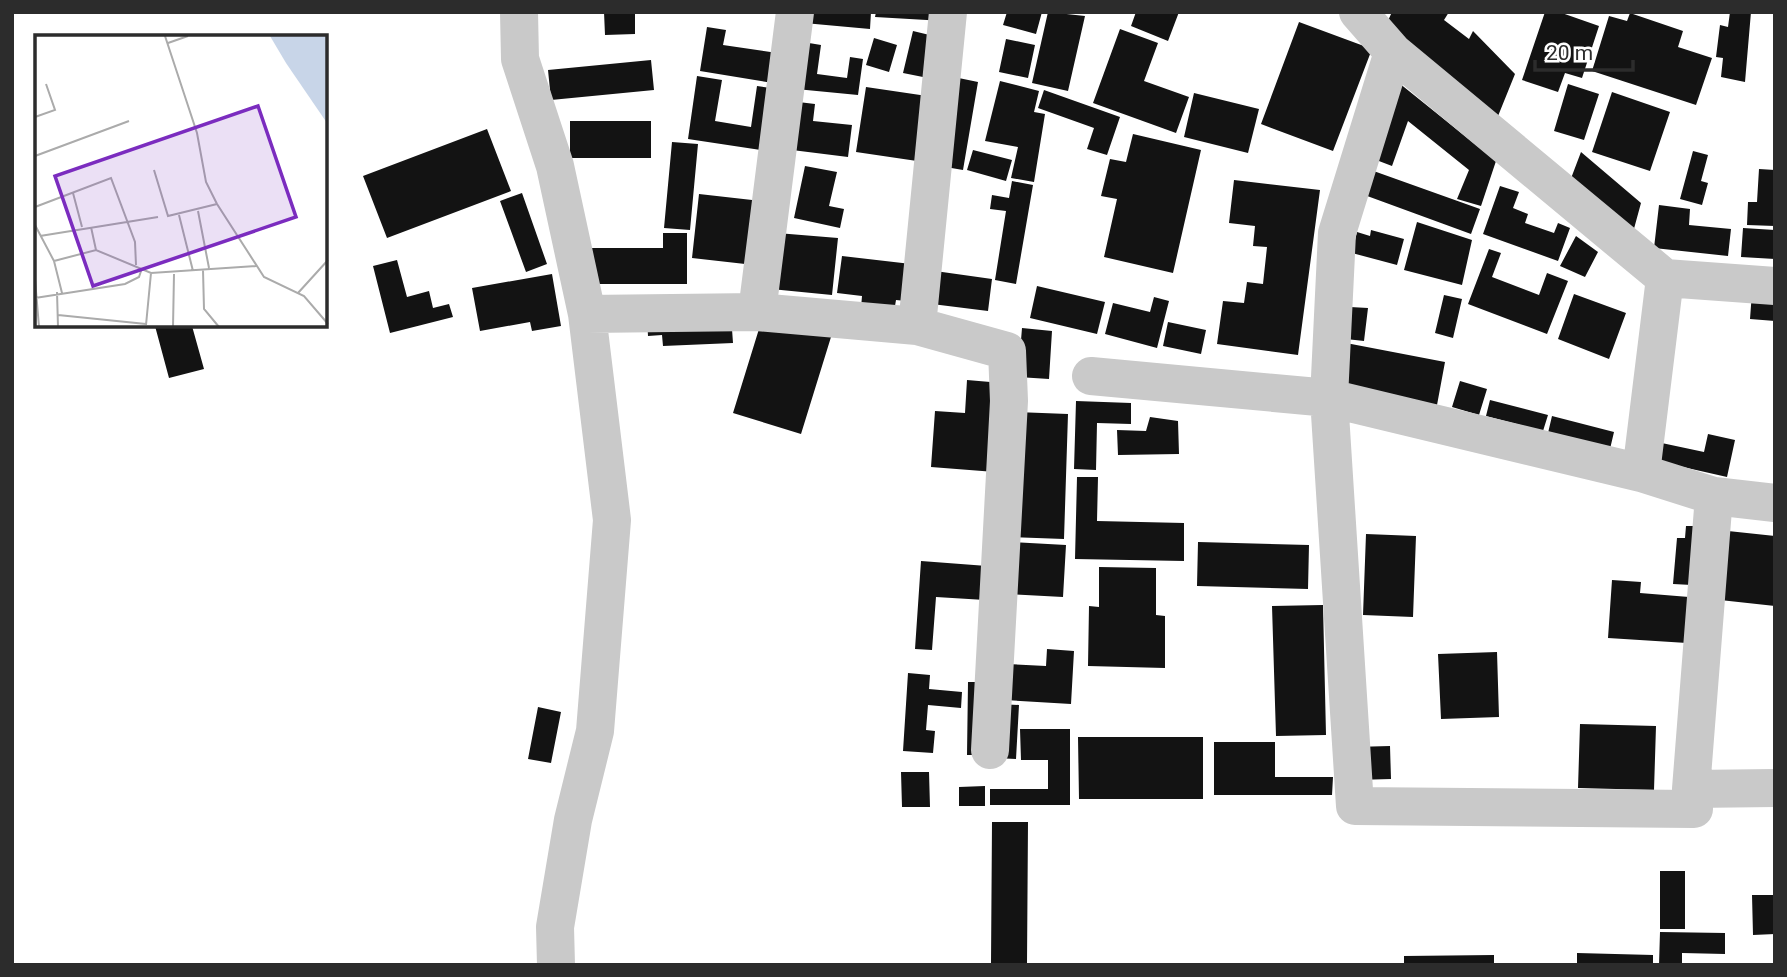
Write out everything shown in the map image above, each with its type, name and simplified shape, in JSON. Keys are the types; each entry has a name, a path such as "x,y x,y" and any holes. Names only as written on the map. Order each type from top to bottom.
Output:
{"street":[{"path":"519,12 520,59 555,166 587,314 612,520 595,731 571,833 555,927 556,965"},
{"path":"757,312 795,12"},
{"path":"917,326 948,12"},
{"path":"1358,12 1392,52 1665,278 1775,286"},
{"path":"1392,52 1337,233 1329,398 1355,806 1694,808 1692,789 1714,496"},
{"path":"1640,474 1665,278"},
{"path":"587,314 757,312 917,326 1007,351 1008,414 990,750"},
{"path":"1091,376 1329,398 1640,474 1714,496 1775,503"},
{"path":"1692,789 1775,788"}],"building":[{"path":"604,12 635,12 635,34 605,35"},
{"path":"804,12 871,12 870,29 804,23"},
{"path":"876,12 944,12 944,21 875,17"},
{"path":"1007,12 1042,12 1036,34 1003,25"},
{"path":"1048,12 1085,16 1068,91 1032,83"},
{"path":"1136,12 1179,12 1168,41 1131,26"},
{"path":"1392,12 1449,12 1444,20 1469,39 1473,31 1515,74 1496,121 1385,27"},
{"path":"1545,12 1559,12 1599,26 1582,78 1565,73 1558,92 1522,80"},
{"path":"1730,12 1751,12 1745,82 1721,77 1723,58 1716,57 1720,25 1728,27"},
{"path":"1630,13 1683,31 1678,47 1712,58 1696,105 1592,71 1609,16 1627,21"},
{"path":"1299,22 1372,49 1333,151 1261,124"},
{"path":"707,27 726,30 723,45 784,54 779,84 700,71"},
{"path":"1120,29 1158,43 1144,81 1189,97 1176,133 1093,103"},
{"path":"913,31 942,38 933,79 903,73"},
{"path":"874,38 897,45 889,72 866,65"},
{"path":"1006,39 1035,45 1028,78 999,72"},
{"path":"803,42 821,45 817,74 847,78 850,57 863,59 858,95 796,89"},
{"path":"651,60 654,90 551,100 548,70"},
{"path":"697,76 722,80 715,121 751,127 757,86 777,89 767,151 688,139"},
{"path":"949,76 978,82 963,170 934,165"},
{"path":"1000,81 1039,91 1034,112 1045,114 1034,182 1011,178 1018,147 985,141"},
{"path":"1399,83 1496,161 1481,206 1457,199 1469,170 1408,121 1392,166 1371,158"},
{"path":"1568,84 1599,94 1584,140 1554,131"},
{"path":"866,87 927,96 917,161 856,152"},
{"path":"1044,90 1120,117 1107,155 1087,149 1094,128 1038,108"},
{"path":"1612,92 1670,112 1650,171 1592,152"},
{"path":"1194,93 1259,109 1248,153 1184,137"},
{"path":"790,101 815,104 813,121 852,125 848,157 784,149"},
{"path":"570,121 651,121 651,158 570,158"},
{"path":"487,129 511,191 387,238 363,176"},
{"path":"1133,134 1201,150 1173,273 1104,257 1117,199 1101,196 1110,159 1126,162"},
{"path":"672,142 698,144 690,230 664,228"},
{"path":"973,150 1012,160 1006,181 967,170"},
{"path":"1693,151 1708,155 1701,181 1708,183 1702,205 1680,199"},
{"path":"1581,152 1641,203 1632,236 1570,181"},
{"path":"805,166 837,172 829,206 844,209 840,228 794,218"},
{"path":"1368,169 1480,209 1471,234 1359,193"},
{"path":"1759,169 1775,170 1775,226 1747,225 1748,202 1757,202"},
{"path":"1234,180 1320,190 1298,355 1217,344 1223,301 1244,303 1247,282 1263,284 1267,247 1253,246 1255,226 1229,223"},
{"path":"1012,181 1033,185 1016,284 995,280 1006,211 990,209 992,195 1009,198"},
{"path":"1500,186 1519,192 1513,208 1528,214 1525,223 1554,233 1558,223 1570,228 1558,261 1483,234"},
{"path":"522,193 547,264 526,272 500,201"},
{"path":"699,194 761,201 754,265 692,258"},
{"path":"1659,205 1690,209 1689,225 1731,229 1728,256 1654,248"},
{"path":"1417,222 1472,240 1462,285 1404,270"},
{"path":"1743,228 1775,230 1775,259 1741,257"},
{"path":"1371,230 1404,239 1397,265 1352,253 1357,232 1370,236"},
{"path":"663,233 687,233 687,284 591,284 591,248 663,248"},
{"path":"777,233 838,238 832,295 771,289"},
{"path":"1576,236 1598,252 1585,277 1560,266"},
{"path":"1489,249 1501,253 1492,277 1539,295 1547,273 1568,281 1547,334 1468,304"},
{"path":"842,256 911,264 906,301 896,300 894,312 861,308 862,296 837,293"},
{"path":"397,260 407,297 429,291 433,308 449,304 453,317 390,333 373,266"},
{"path":"928,270 992,279 988,311 924,303"},
{"path":"552,274 561,326 532,331 530,322 480,331 472,288"},
{"path":"1037,286 1105,302 1097,334 1030,318"},
{"path":"1752,292 1775,294 1775,321 1750,319"},
{"path":"1574,294 1626,313 1609,359 1558,339"},
{"path":"1444,295 1462,299 1453,338 1435,333"},
{"path":"1154,297 1169,301 1157,348 1105,334 1113,303 1150,312"},
{"path":"1350,307 1368,308 1364,341 1346,339"},
{"path":"731,315 733,343 663,346 662,335 648,336 647,318"},
{"path":"763,316 831,337 801,434 733,413"},
{"path":"1168,322 1206,330 1201,354 1163,346"},
{"path":"155,327 192,327 204,369 169,378"},
{"path":"1022,328 1052,331 1049,379 1018,377"},
{"path":"1346,343 1445,362 1437,405 1338,386"},
{"path":"967,380 1002,383 995,472 931,467 935,411 965,413"},
{"path":"1460,381 1487,389 1479,415 1452,407"},
{"path":"1490,400 1548,415 1543,431 1486,416"},
{"path":"1076,401 1131,403 1131,424 1097,423 1096,470 1074,469"},
{"path":"1014,412 1068,414 1064,539 1010,537"},
{"path":"1552,416 1614,432 1610,449 1548,433"},
{"path":"1150,417 1178,421 1179,454 1118,455 1117,430 1146,431"},
{"path":"1708,434 1735,440 1727,477 1652,460 1657,442 1704,452"},
{"path":"1077,477 1098,477 1097,521 1184,523 1184,561 1075,559"},
{"path":"1686,526 1696,526 1692,585 1673,584 1677,538 1685,538"},
{"path":"1728,531 1775,536 1775,606 1720,600"},
{"path":"1366,534 1416,536 1413,617 1363,615"},
{"path":"1010,542 1066,545 1063,597 1007,594"},
{"path":"1198,542 1309,545 1308,589 1197,586"},
{"path":"921,561 987,566 985,600 936,597 932,650 915,649"},
{"path":"1099,567 1156,568 1156,615 1165,616 1165,668 1088,666 1089,606 1099,607"},
{"path":"1612,580 1641,582 1640,593 1689,597 1687,643 1608,638"},
{"path":"1323,605 1326,735 1276,736 1272,606"},
{"path":"1047,649 1074,651 1071,704 1005,700 1007,664 1046,666"},
{"path":"1497,652 1499,717 1441,719 1438,654"},
{"path":"908,673 930,675 929,689 962,692 961,708 928,705 926,730 935,731 933,753 903,751"},
{"path":"968,682 985,682 984,755 967,755"},
{"path":"998,704 1019,705 1016,759 995,758"},
{"path":"538,707 561,712 551,763 528,759"},
{"path":"1580,724 1656,726 1654,790 1578,788"},
{"path":"1020,729 1070,729 1070,805 990,805 990,789 1048,789 1048,760 1021,760"},
{"path":"1078,737 1203,737 1203,799 1079,799"},
{"path":"1214,742 1275,742 1275,777 1333,777 1332,795 1214,795"},
{"path":"1390,746 1391,779 1356,780 1354,747"},
{"path":"901,772 929,772 930,807 902,807"},
{"path":"985,786 985,806 959,806 959,787"},
{"path":"992,822 1028,822 1027,963 991,963"},
{"path":"1660,871 1685,871 1685,929 1660,929"},
{"path":"1752,895 1775,895 1775,934 1753,935"},
{"path":"1660,932 1725,933 1725,954 1682,953 1682,965 1659,965"},
{"path":"1577,953 1653,955 1653,965 1577,965"},
{"path":"1494,955 1494,965 1404,965 1404,956"}]}
